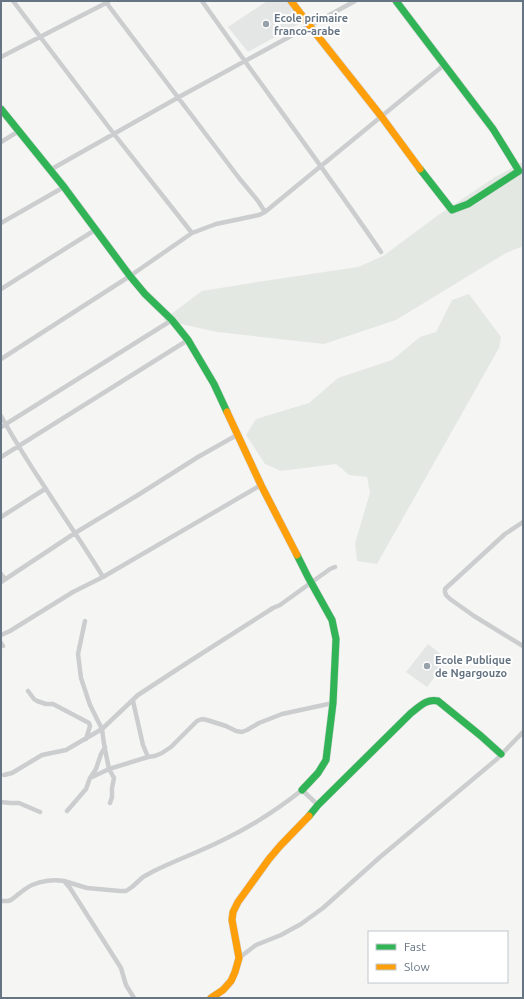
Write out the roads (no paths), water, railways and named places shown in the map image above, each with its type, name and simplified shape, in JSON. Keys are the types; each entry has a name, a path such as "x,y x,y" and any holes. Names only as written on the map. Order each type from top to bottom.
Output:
{"street":[{"path":"13,1 114,134 192,232"},
{"path":"1,57 107,1 265,212"},
{"path":"202,1 244,62 321,166 381,252"},
{"path":"291,1 309,26 381,116 430,184 452,210 456,209 468,204 520,171 493,129 396,1"},
{"path":"50,170 354,1"},
{"path":"1,358 130,276 192,232 216,224 259,215 265,212 444,65"},
{"path":"1,109 64,187 130,276 145,294 172,320 188,340 214,384 261,485 332,620 336,639 333,703 326,760 318,773 302,790 283,805 254,824 221,841 154,871 126,891 87,888 57,880 32,885 11,900 1,901"},
{"path":"1,142 19,131"},
{"path":"1,223 64,187"},
{"path":"1,289 96,230"},
{"path":"3,426 172,320"},
{"path":"1,457 188,340"},
{"path":"1,416 3,426 18,446 103,577"},
{"path":"1,574 3,581 75,533 198,457 237,435"},
{"path":"1,635 73,592 103,577 261,485"},
{"path":"1,517 45,488"},
{"path":"523,522 505,534 445,589 445,592 450,599 474,616 523,646"},
{"path":"4,776 12,773 42,755 66,750 102,729 138,695 273,608 280,606 311,582 335,567"},
{"path":"85,621 78,654 81,678 90,705 102,729 109,769 114,778 110,803"},
{"path":"28,691 37,701 46,704 54,704 89,723 90,726 86,739"},
{"path":"133,701 143,745 148,757"},
{"path":"211,998 222,990 231,980 239,958 232,920 233,912 238,902 280,846 411,713 429,701 438,701 482,736 501,754"},
{"path":"90,778 109,769 162,753 171,747 197,721 202,719 216,722 236,731 242,732 259,723 282,714 333,703"},
{"path":"239,958 256,945 270,940 301,924 323,908 379,858 497,759 523,732"},
{"path":"67,811 86,789 105,747"},
{"path":"302,790 318,806"},
{"path":"1,802 19,803 40,812"},
{"path":"64,881 121,968 126,985 134,998"}],"place":[{"name":"Ecole primaire franco-arabe","path":"266,24"},
{"name":"Ecole Publique de Ngargouzo","path":"427,666"}]}
